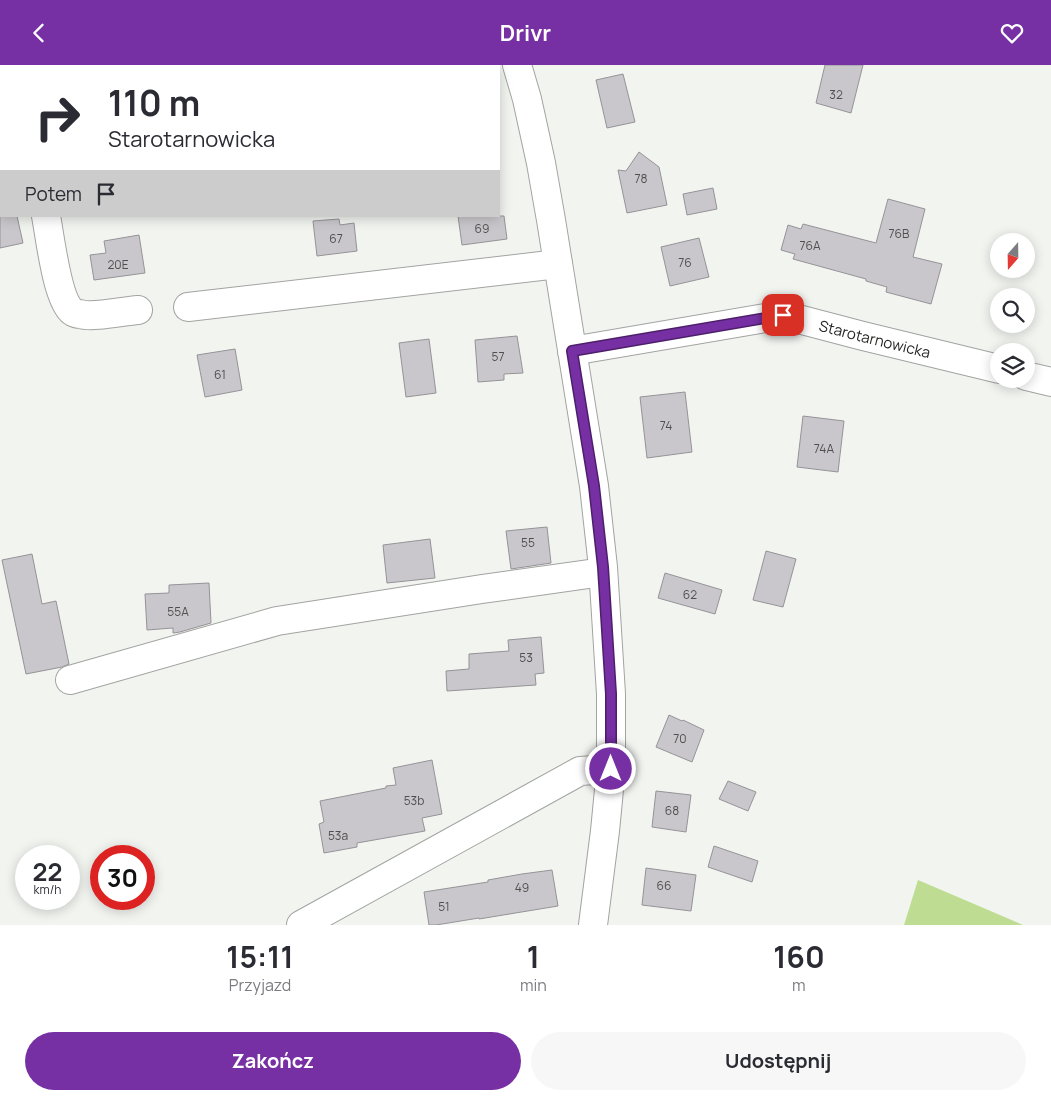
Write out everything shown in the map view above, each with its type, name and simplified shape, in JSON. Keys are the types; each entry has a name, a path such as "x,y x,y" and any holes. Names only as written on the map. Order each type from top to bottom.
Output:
{"street":[{"path":"517,65 527,99 551,220 594,486 603,572 611,694 611,769 593,925"},
{"path":"46,217 60,289 72,311 80,315 90,315 138,310"},
{"path":"188,307 558,264"},
{"name":"Starotarnowicka","path":"572,351 783,315 990,367"},
{"path":"1035,378 1051,382"},
{"path":"70,680 277,621 603,572"},
{"path":"300,925 580,771 611,769"}],"green space":[{"path":"918,880 1023,925 904,925"}],"building":[{"path":"825,65 863,65 851,113 816,103"},
{"path":"623,74 635,122 607,128 596,80"},
{"path":"639,152 659,167 667,205 627,213 618,170 626,171"},
{"path":"713,188 717,209 687,215 683,194"},
{"path":"888,199 925,209 913,257 942,264 931,304 886,292 887,287 866,281 866,279 793,259 795,254 781,250 788,225 801,229 803,224 876,243"},
{"path":"504,216 507,239 462,245 458,217"},
{"path":"0,217 17,217 23,243 0,248"},
{"path":"339,219 340,225 354,223 357,251 317,256 313,221"},
{"path":"139,235 145,273 94,280 90,255 106,253 104,241"},
{"path":"699,238 709,277 670,286 661,247"},
{"path":"517,336 523,373 504,374 504,380 478,382 475,340"},
{"path":"429,339 436,393 406,397 399,343"},
{"path":"235,349 242,390 205,397 197,355"},
{"path":"685,392 692,452 647,458 640,397"},
{"path":"803,416 844,421 838,472 797,467"},
{"path":"547,527 551,563 511,569 506,531"},
{"path":"430,539 435,578 387,583 383,545"},
{"path":"766,551 796,559 783,607 753,600"},
{"path":"32,554 42,604 56,601 69,664 26,674 2,560"},
{"path":"665,573 722,590 715,614 658,598"},
{"path":"209,583 211,623 173,633 173,628 147,630 145,594 169,593 169,585"},
{"path":"541,637 544,673 535,674 536,685 447,691 446,671 469,669 469,654 509,651 508,640"},
{"path":"669,715 704,730 692,762 656,747"},
{"path":"432,760 442,814 422,818 425,831 357,843 357,847 324,853 319,824 324,822 320,801 396,785 393,768"},
{"path":"728,781 756,792 748,811 719,799"},
{"path":"656,791 691,795 686,832 652,827"},
{"path":"714,846 758,861 752,882 708,867"},
{"path":"646,868 696,875 691,911 642,905"},
{"path":"552,870 558,906 429,925 424,892"}],"route":[{"path":"611,769 611,694 603,567 594,486 572,351 783,315"}]}
